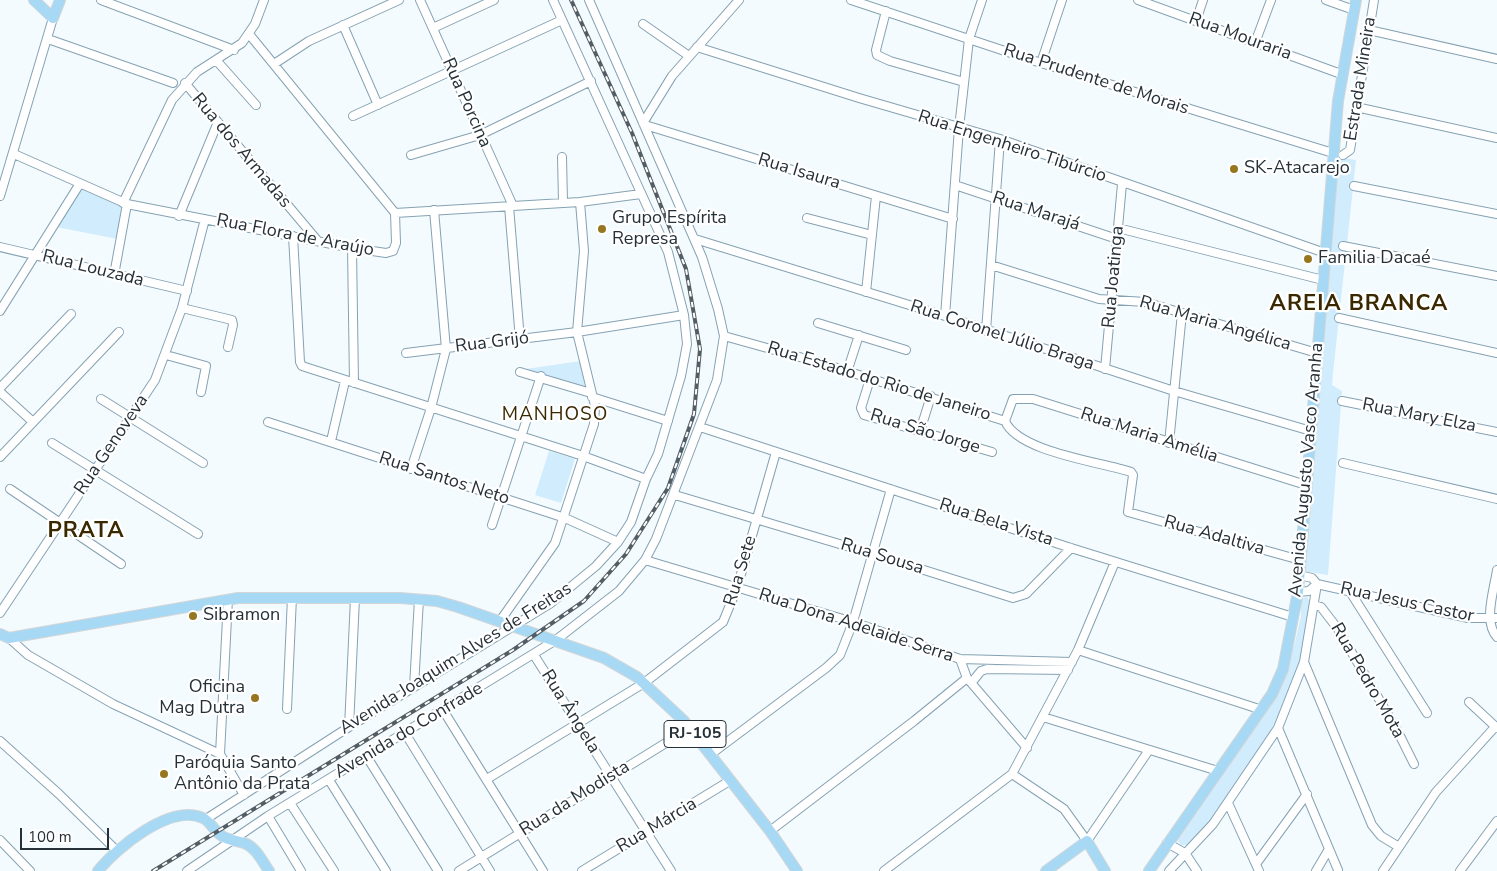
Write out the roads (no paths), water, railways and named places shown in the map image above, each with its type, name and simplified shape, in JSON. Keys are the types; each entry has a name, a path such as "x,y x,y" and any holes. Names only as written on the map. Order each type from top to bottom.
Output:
{"main road":[{"path":"34,0 54,18 60,0"},
{"name":"Avenida Augusto Vasco Aranha","path":"1149,871 1262,710 1283,668 1298,592 1325,253 1338,154 1341,74 1355,5"},
{"name":"RJ-105","path":"4,636 228,599 292,597 418,599 448,604 556,640 612,662 644,683 673,708 690,728 770,830 797,871"},
{"path":"98,871 116,850 130,840 173,818 193,815 206,819 218,833 231,840 250,846 269,871"},
{"path":"1046,871 1086,841 1105,871"}],"street":[{"path":"101,0 234,50"},
{"path":"114,275 125,204 172,100 185,84 216,60 234,50 250,34 264,0"},
{"path":"274,64 309,41 399,0"},
{"name":"Rua Porcina","path":"420,0 511,206 520,340"},
{"path":"432,28 494,0"},
{"name":"Avenida Joaquim Alves de Freitas","path":"206,819 570,589 596,566 618,542 631,522 646,479 658,454 686,353 684,316 668,252 553,0"},
{"path":"589,0 695,239 718,309 724,336"},
{"path":"644,124 660,93 689,56 739,0"},
{"name":"Rua Prudente de Morais","path":"851,0 1041,63 1338,154"},
{"path":"945,316 959,128 969,38 982,0"},
{"path":"1041,63 1062,0"},
{"name":"Rua Mouraria","path":"1138,0 1341,74"},
{"path":"1196,20 1203,0"},
{"path":"1255,43 1271,0"},
{"path":"1326,0 1355,5"},
{"name":"Estrada Mineira","path":"1338,154 1350,150 1374,0"},
{"path":"886,11 877,44 877,55 884,59 964,82"},
{"path":"0,196 3,178 14,154 54,18"},
{"path":"353,116 562,20"},
{"path":"643,24 689,56"},
{"path":"343,25 378,105"},
{"path":"1369,30 1497,59"},
{"path":"250,34 395,213 580,202 641,194"},
{"path":"48,39 173,83"},
{"name":"Rua Engenheiro Tibúrcio","path":"697,47 1000,140 1325,253"},
{"path":"216,60 256,105"},
{"path":"411,155 480,134 591,81"},
{"name":"Rua dos Armadas","path":"185,84 317,240"},
{"path":"1356,107 1497,138"},
{"path":"178,216 218,122"},
{"name":"Rua Isaura","path":"644,124 953,219"},
{"path":"986,331 1000,140"},
{"name":"Rua Flora de Araújo","path":"14,154 125,204 178,216 205,219 352,248 386,253 393,251 396,243 395,213"},
{"path":"562,157 563,202"},
{"path":"0,311 79,184"},
{"name":"Rua Joatinga","path":"1105,370 1122,184"},
{"name":"Rua Marajá","path":"956,185 1117,239"},
{"path":"1354,186 1497,214"},
{"path":"866,292 876,196"},
{"path":"500,621 550,553 564,518 594,424 595,411 577,332 584,251 580,202"},
{"path":"411,469 446,349 434,210"},
{"path":"807,218 872,235"},
{"name":"Rua Genoveva","path":"0,613 155,380 182,308 205,219"},
{"path":"1118,228 1323,280"},
{"path":"293,236 300,362 304,367 523,436 646,479"},
{"name":"Rua Coronel Júlio Braga","path":"695,239 945,316 1105,370 1310,431"},
{"path":"1343,246 1497,276"},
{"name":"Rua Louzada","path":"0,248 186,292"},
{"path":"352,248 354,383"},
{"name":"Rua Maria Angélica","path":"991,265 1112,301 1145,302 1317,353"},
{"path":"182,308 232,320 233,325 228,347"},
{"path":"1169,443 1182,313"},
{"path":"0,388 71,314"},
{"name":"Rua Grijó","path":"406,353 520,340 684,316"},
{"path":"1339,318 1497,353"},
{"path":"818,323 906,350"},
{"path":"0,457 119,332"},
{"path":"847,372 859,335"},
{"name":"Rua Estado do Rio de Janeiro","path":"724,336 931,396 1006,421 1011,430 1021,438 1072,458 1131,472 1133,475 1128,512"},
{"name":"Avenida do Confrade","path":"190,870 268,816 367,758 534,655 610,598 645,560 662,527 717,380 724,336"},
{"path":"166,354 206,366 201,392"},
{"path":"520,372 541,376 668,421"},
{"path":"492,525 523,436 541,376"},
{"name":"Rua São Jorge","path":"870,379 861,408 862,413 867,416 992,452"},
{"path":"331,441 344,381"},
{"path":"0,392 33,422"},
{"path":"920,431 931,396"},
{"path":"100,399 203,463"},
{"name":"Rua Maria Amélia","path":"1006,421 1013,399 1033,399 1306,485"},
{"name":"Rua Mary Elza","path":"1342,401 1497,432"},
{"name":"Rua Santos Neto","path":"268,422 564,518 618,542"},
{"name":"Rua Bela Vista","path":"700,427 1071,548 1293,617"},
{"path":"52,443 198,534"},
{"name":"Rua Sete","path":"487,779 644,683 721,624 729,611 737,588 776,452"},
{"path":"1343,464 1497,499"},
{"path":"10,489 122,564"},
{"path":"711,754 836,659 844,647 853,622 891,489"},
{"name":"Rua Sousa","path":"674,495 873,554 1015,599 1026,594 1071,548"},
{"name":"Rua Adaltiva","path":"1128,512 1300,560"},
{"name":"Rua Dona Adelaide Serra","path":"645,560 853,622 960,659 969,680 1027,748"},
{"path":"884,871 1012,774 1078,650 1115,562"},
{"path":"1497,570 1491,629 1497,637"},
{"name":"Rua Jesus Castor","path":"1299,575 1312,578 1317,584 1457,616 1493,619"},
{"path":"1170,871 1213,824 1278,728 1304,662 1317,584"},
{"name":"Rua Jesus Castor","path":"1298,592 1308,590 1317,584"},
{"path":"1349,590 1426,713"},
{"path":"287,708 292,597"},
{"path":"349,727 355,598"},
{"path":"228,599 220,754 244,795"},
{"path":"414,687 418,599"},
{"name":"Rua Pedro Mota","path":"1314,604 1321,607 1338,629 1397,730 1414,764"},
{"path":"4,636 28,655 113,704 220,754"},
{"path":"1078,650 1262,710"},
{"name":"Rua Ângela","path":"534,655 670,871"},
{"path":"960,659 1072,662"},
{"path":"1304,662 1372,825 1381,836 1398,847"},
{"path":"770,830 981,671 987,669 1068,670"},
{"path":"1383,871 1436,792 1496,728 1468,702"},
{"path":"443,710 543,871"},
{"path":"1043,717 1218,771"},
{"name":"Rua da Modista","path":"460,871 690,728"},
{"path":"1278,728 1338,870"},
{"path":"405,734 490,871"},
{"path":"0,741 59,794 116,850"},
{"path":"1012,774 1064,809 1086,841 1149,750"},
{"path":"367,758 438,871"},
{"path":"329,780 386,871"},
{"name":"Rua Márcia","path":"582,871 732,780"},
{"path":"1258,868 1307,794"},
{"path":"290,803 334,871"},
{"path":"1228,803 1258,868"},
{"path":"268,816 301,871"},
{"path":"1460,871 1497,822"},
{"path":"0,840 30,871"},
{"path":"1167,844 1185,853 1197,871"},
{"path":"1316,871 1329,850"}],"railway":[{"path":"153,871 513,650 584,601 626,554 668,488 694,414 700,349 686,269 632,133 571,0"}],"place":[{"name":"SK-Atacarejo","path":"1234,169"},
{"name":"Grupo Espírita Represa","path":"602,229"},
{"name":"Familia Dacaé","path":"1308,259"},
{"name":"Sibramon","path":"193,616"},
{"name":"Oficina Mag Dutra","path":"255,698"},
{"name":"Paróquia Santo Antônio da Prata","path":"164,774"}],"district":[{"name":"AREIA BRANCA","path":"1359,305"},
{"name":"MANHOSO","path":"555,415"},
{"name":"PRATA","path":"86,532"}]}
